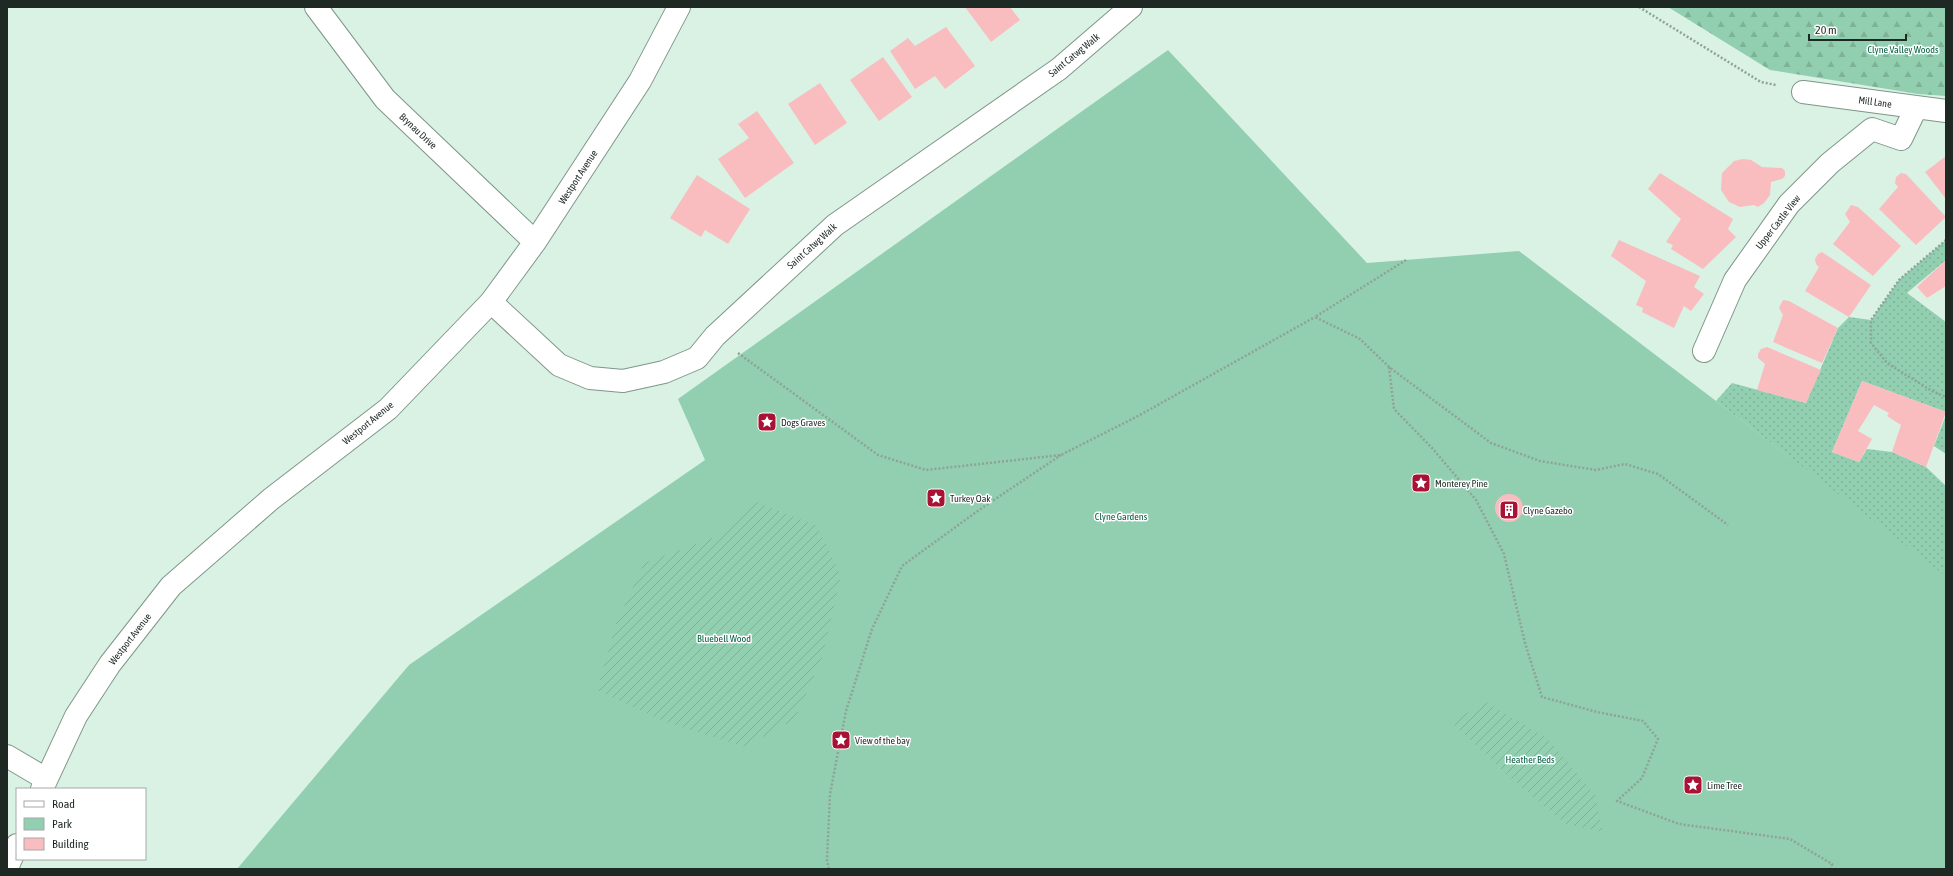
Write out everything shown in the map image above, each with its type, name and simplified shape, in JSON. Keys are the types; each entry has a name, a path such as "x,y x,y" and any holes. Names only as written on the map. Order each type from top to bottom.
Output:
{"street":[{"name":"Brynau Drive","path":"316,7 385,99 535,242"},
{"name":"Westport Avenue","path":"44,784 76,716 110,664 171,586 271,499 388,409 491,302 535,242 640,81 679,7"},
{"name":"Saint Catwg Walk","path":"491,302 559,365 590,378 623,381 664,372 697,358 715,336 835,225 1059,69 1131,7"},
{"name":"Mill Lane","path":"1803,92 1946,111"},
{"name":"Upper Castle View","path":"1704,351 1735,280 1789,204 1830,163 1872,129 1901,139 1916,108"},
{"path":"7,756 44,784"},
{"path":"7,868 16,847"}],"path":[{"path":"1638,7 1761,82 1803,92"},
{"path":"1946,240 1899,280 1870,320 1871,343 1887,363 1932,391 1946,397"},
{"path":"829,869 830,794 846,711 872,629 902,566 979,510 1061,455 1138,416 1230,363 1315,317 1406,260"},
{"path":"1315,317 1360,339 1389,367 1491,443 1540,461 1596,470 1626,464 1658,474 1728,525"},
{"path":"715,336 878,455 926,470 1061,455"},
{"path":"1389,367 1394,409 1433,449 1476,500 1504,554 1525,643 1542,697 1597,712 1643,721 1658,739 1642,778 1617,801 1679,824 1790,839 1832,864 1831,869"}],"green space":[{"name":"Clyne Valley Woods","path":"1668,7 1946,7 1946,96 1918,94 1770,70"},
{"name":"Clyne Gardens","path":"1168,50 1367,263 1519,251 1946,575 1946,869 237,869 409,665 705,460 678,399"},
{"path":"1946,240 1946,260 1907,293 1946,322 1946,412 1862,381 1832,452 1859,462 1867,449 1892,452 1926,467 1946,486 1946,575 1943,575 1716,401 1732,383 1806,403 1838,328 1849,317 1871,320 1899,280"},
{"path":"1946,415 1946,454 1934,446"},
{"name":"Bluebell Wood","path":"754,501 817,526 841,576 822,658 795,719 745,747 665,722 597,690 616,624 644,563 723,534"},
{"name":"Heather Beds","path":"1486,702 1548,739 1595,795 1603,832 1566,824 1513,780 1451,722"}],"building":[{"path":"965,7 1010,7 1020,20 991,42"},
{"path":"946,27 975,66 945,89 935,76 915,89 890,51 908,38 915,46"},
{"path":"883,57 912,97 879,121 850,80"},
{"path":"820,83 847,123 815,145 788,104"},
{"path":"757,111 794,163 745,198 718,159 749,138 738,124"},
{"path":"1946,156 1946,199 1925,172"},
{"path":"1743,159 1751,160 1762,167 1782,168 1785,171 1785,176 1782,179 1771,182 1770,195 1764,203 1758,207 1754,205 1740,207 1729,202 1721,190 1722,173 1734,161"},
{"path":"1660,173 1733,219 1728,229 1736,237 1703,269 1671,249 1673,245 1666,242 1681,219 1648,189"},
{"path":"1901,173 1906,174 1946,217 1916,245 1879,209 1898,187 1895,183 1896,177"},
{"path":"697,175 750,209 728,244 705,230 701,237 670,218"},
{"path":"1851,205 1858,207 1901,246 1873,276 1833,244 1850,222 1845,214"},
{"path":"1619,240 1700,276 1694,287 1704,294 1691,311 1684,306 1674,328 1642,312 1643,308 1636,305 1646,281 1611,256"},
{"path":"1822,252 1871,285 1849,317 1805,291 1819,267 1816,264 1815,259 1818,254"},
{"path":"1946,260 1946,286 1927,298 1917,287"},
{"path":"1783,300 1789,301 1838,328 1822,363 1773,342 1783,315 1779,308"},
{"path":"1767,347 1821,370 1806,403 1757,390 1765,364 1758,358 1758,354 1761,349"},
{"path":"1862,381 1946,412 1926,467 1892,452 1901,425 1887,416 1889,413 1874,405 1858,431 1872,439 1859,462 1832,452"},
{"name":"Clyne Gazebo","path":"1509,494 1519,498 1523,508 1519,518 1509,522 1499,518 1495,508 1499,498"}],"place":[{"name":"Dogs Graves","path":"767,422"},
{"name":"Monterey Pine","path":"1421,483"},
{"name":"Turkey Oak","path":"936,498"},
{"name":"Clyne Gazebo","path":"1509,510"},
{"name":"View of the bay","path":"841,740"},
{"name":"Lime Tree","path":"1693,785"}]}
